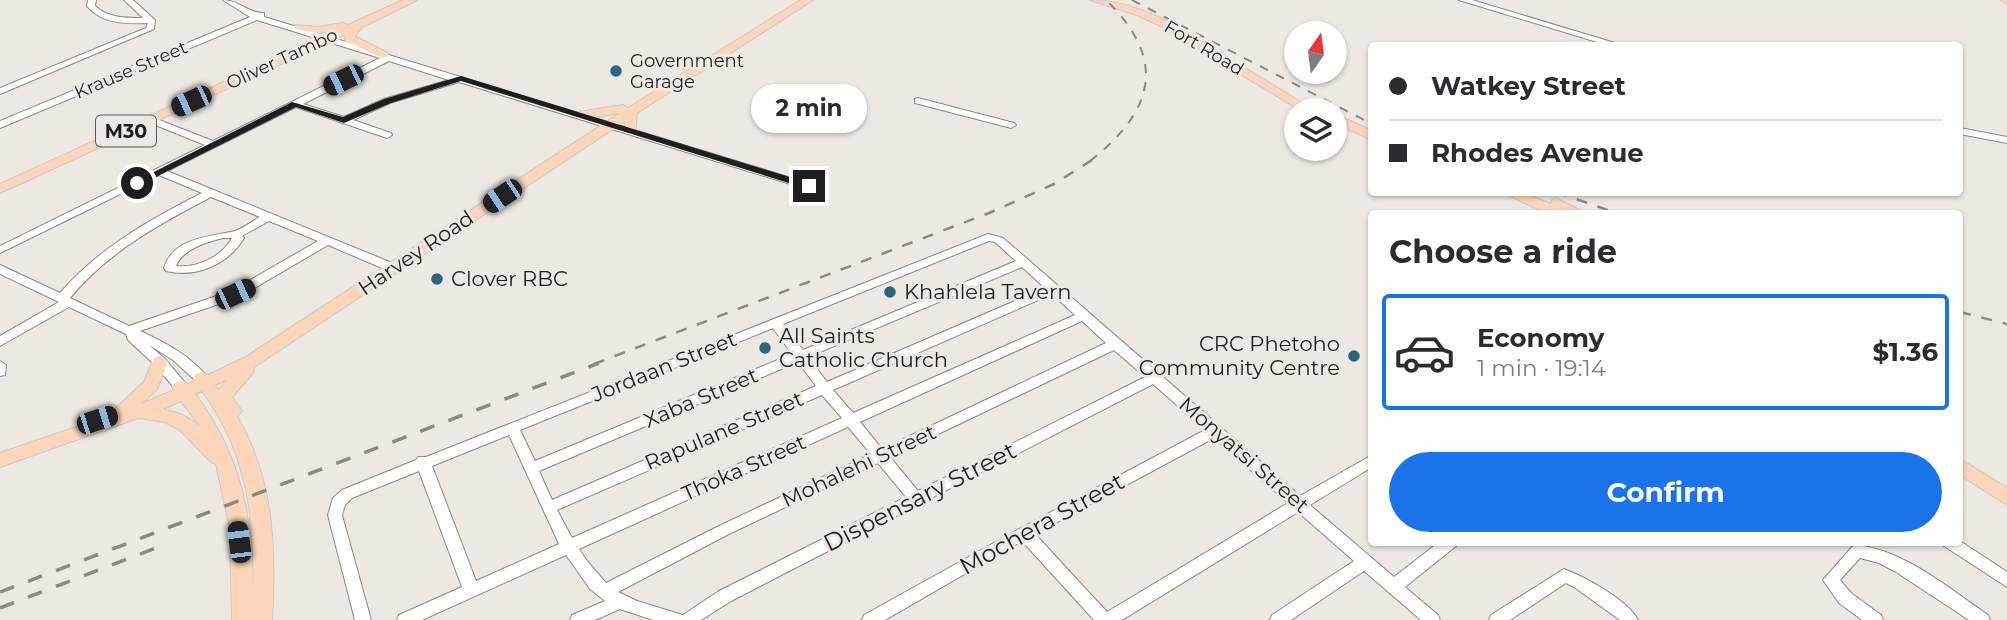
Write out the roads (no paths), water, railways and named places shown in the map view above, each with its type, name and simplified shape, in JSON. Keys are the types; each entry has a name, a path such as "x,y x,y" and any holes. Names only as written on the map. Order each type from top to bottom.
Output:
{"main road":[{"name":"Oliver Tambo","path":"0,188 409,0"},
{"name":"Harvey Road","path":"752,33 799,0"},
{"name":"Harvey Road","path":"204,381 389,266 607,123 808,0"},
{"name":"Fort Road","path":"1095,0 1141,13 1165,24 1288,98"},
{"name":"Fort Road","path":"1112,0 1159,16 1302,98"},
{"path":"301,48 304,31 358,23"},
{"path":"358,23 350,33 350,39 382,55"},
{"name":"Oliver Tambo","path":"0,188 326,38"},
{"path":"584,133 584,116 627,111 631,130"},
{"name":"Harvey Road","path":"0,460 183,391 268,351 467,208 584,133 607,123"},
{"path":"1347,126 1368,134"},
{"path":"1347,128 1368,141"},
{"path":"1518,196 1553,210"},
{"path":"1538,196 1571,210"},
{"path":"261,620 264,571 261,504 242,422 223,398 238,377 268,351"},
{"path":"126,413 151,384 160,362"},
{"path":"204,381 235,424 247,447"},
{"path":"183,391 209,427 227,470 242,561 243,620"},
{"path":"126,413 158,414 187,424 227,470"},
{"name":"Harvey Road","path":"0,452 126,413"},
{"path":"1963,460 2007,490"},
{"path":"1963,468 2007,498"}],"street":[{"path":"92,0 91,6 97,13 118,19 149,20"},
{"path":"0,91 153,26 128,0"},
{"path":"225,0 257,15 326,38 817,188"},
{"path":"213,35 231,20 225,0"},
{"path":"1463,0 1607,42"},
{"name":"Krause Street","path":"0,125 257,15"},
{"path":"0,250 295,104 382,55"},
{"path":"344,121 387,101 461,79"},
{"path":"918,101 1011,125"},
{"path":"295,104 387,135"},
{"path":"151,120 214,145"},
{"path":"1963,132 2007,141"},
{"path":"160,172 389,266"},
{"path":"0,342 65,301 83,274 117,245 211,193"},
{"path":"236,235 238,238 232,248 209,262 182,271 170,268 171,261 177,255 196,244 221,235 236,235 268,217"},
{"name":"Monyatsi Street","path":"992,237 999,240 1432,620"},
{"name":"Jordaan Street","path":"338,502 353,490 423,461 992,237"},
{"path":"130,332 235,294 327,241"},
{"name":"Xaba Street","path":"532,468 1024,262"},
{"path":"0,269 130,332 166,346 204,381"},
{"name":"Rapulane Street","path":"550,507 1054,289"},
{"name":"Thoka Street","path":"405,620 1083,316"},
{"path":"776,323 824,388 916,499"},
{"path":"130,332 132,337 160,362 183,391"},
{"name":"Mohalehi Street","path":"604,592 722,531 1115,344"},
{"path":"0,365 0,372"},
{"name":"Dispensary Street","path":"688,620 711,603 1154,377"},
{"path":"512,427 584,571 604,592 620,601 678,620"},
{"name":"Mochera Street","path":"870,620 1024,533 1215,431"},
{"path":"423,461 471,590"},
{"path":"1024,533 1106,620 1368,462"},
{"path":"338,502 335,515 363,620"},
{"path":"1394,586 1446,546"},
{"path":"1955,546 2007,580"},
{"path":"1875,620 1845,598 1831,580 1857,547 1886,559 1982,620"},
{"path":"1278,620 1365,562"},
{"path":"1497,620 1564,576 1580,582 1630,620"},
{"path":"578,620 620,601"}],"railway":[{"path":"1090,161 1112,142 1128,123 1140,104 1145,84 1145,64 1139,43 1126,22 1106,0"},
{"path":"1132,0 1368,122"},
{"path":"594,364 989,213 1054,184 1092,160"},
{"path":"1567,196 1608,210"},
{"path":"1963,313 2007,324"},
{"path":"0,592 599,363"},
{"path":"0,608 166,544"}],"place":[{"name":"Government Garage","path":"616,71"},
{"name":"Clover RBC","path":"437,279"},
{"name":"Khahlela Tavern","path":"890,292"},
{"name":"All Saints Catholic Church","path":"765,348"},
{"name":"CRC Phetoho Community Centre","path":"1354,356"}]}
